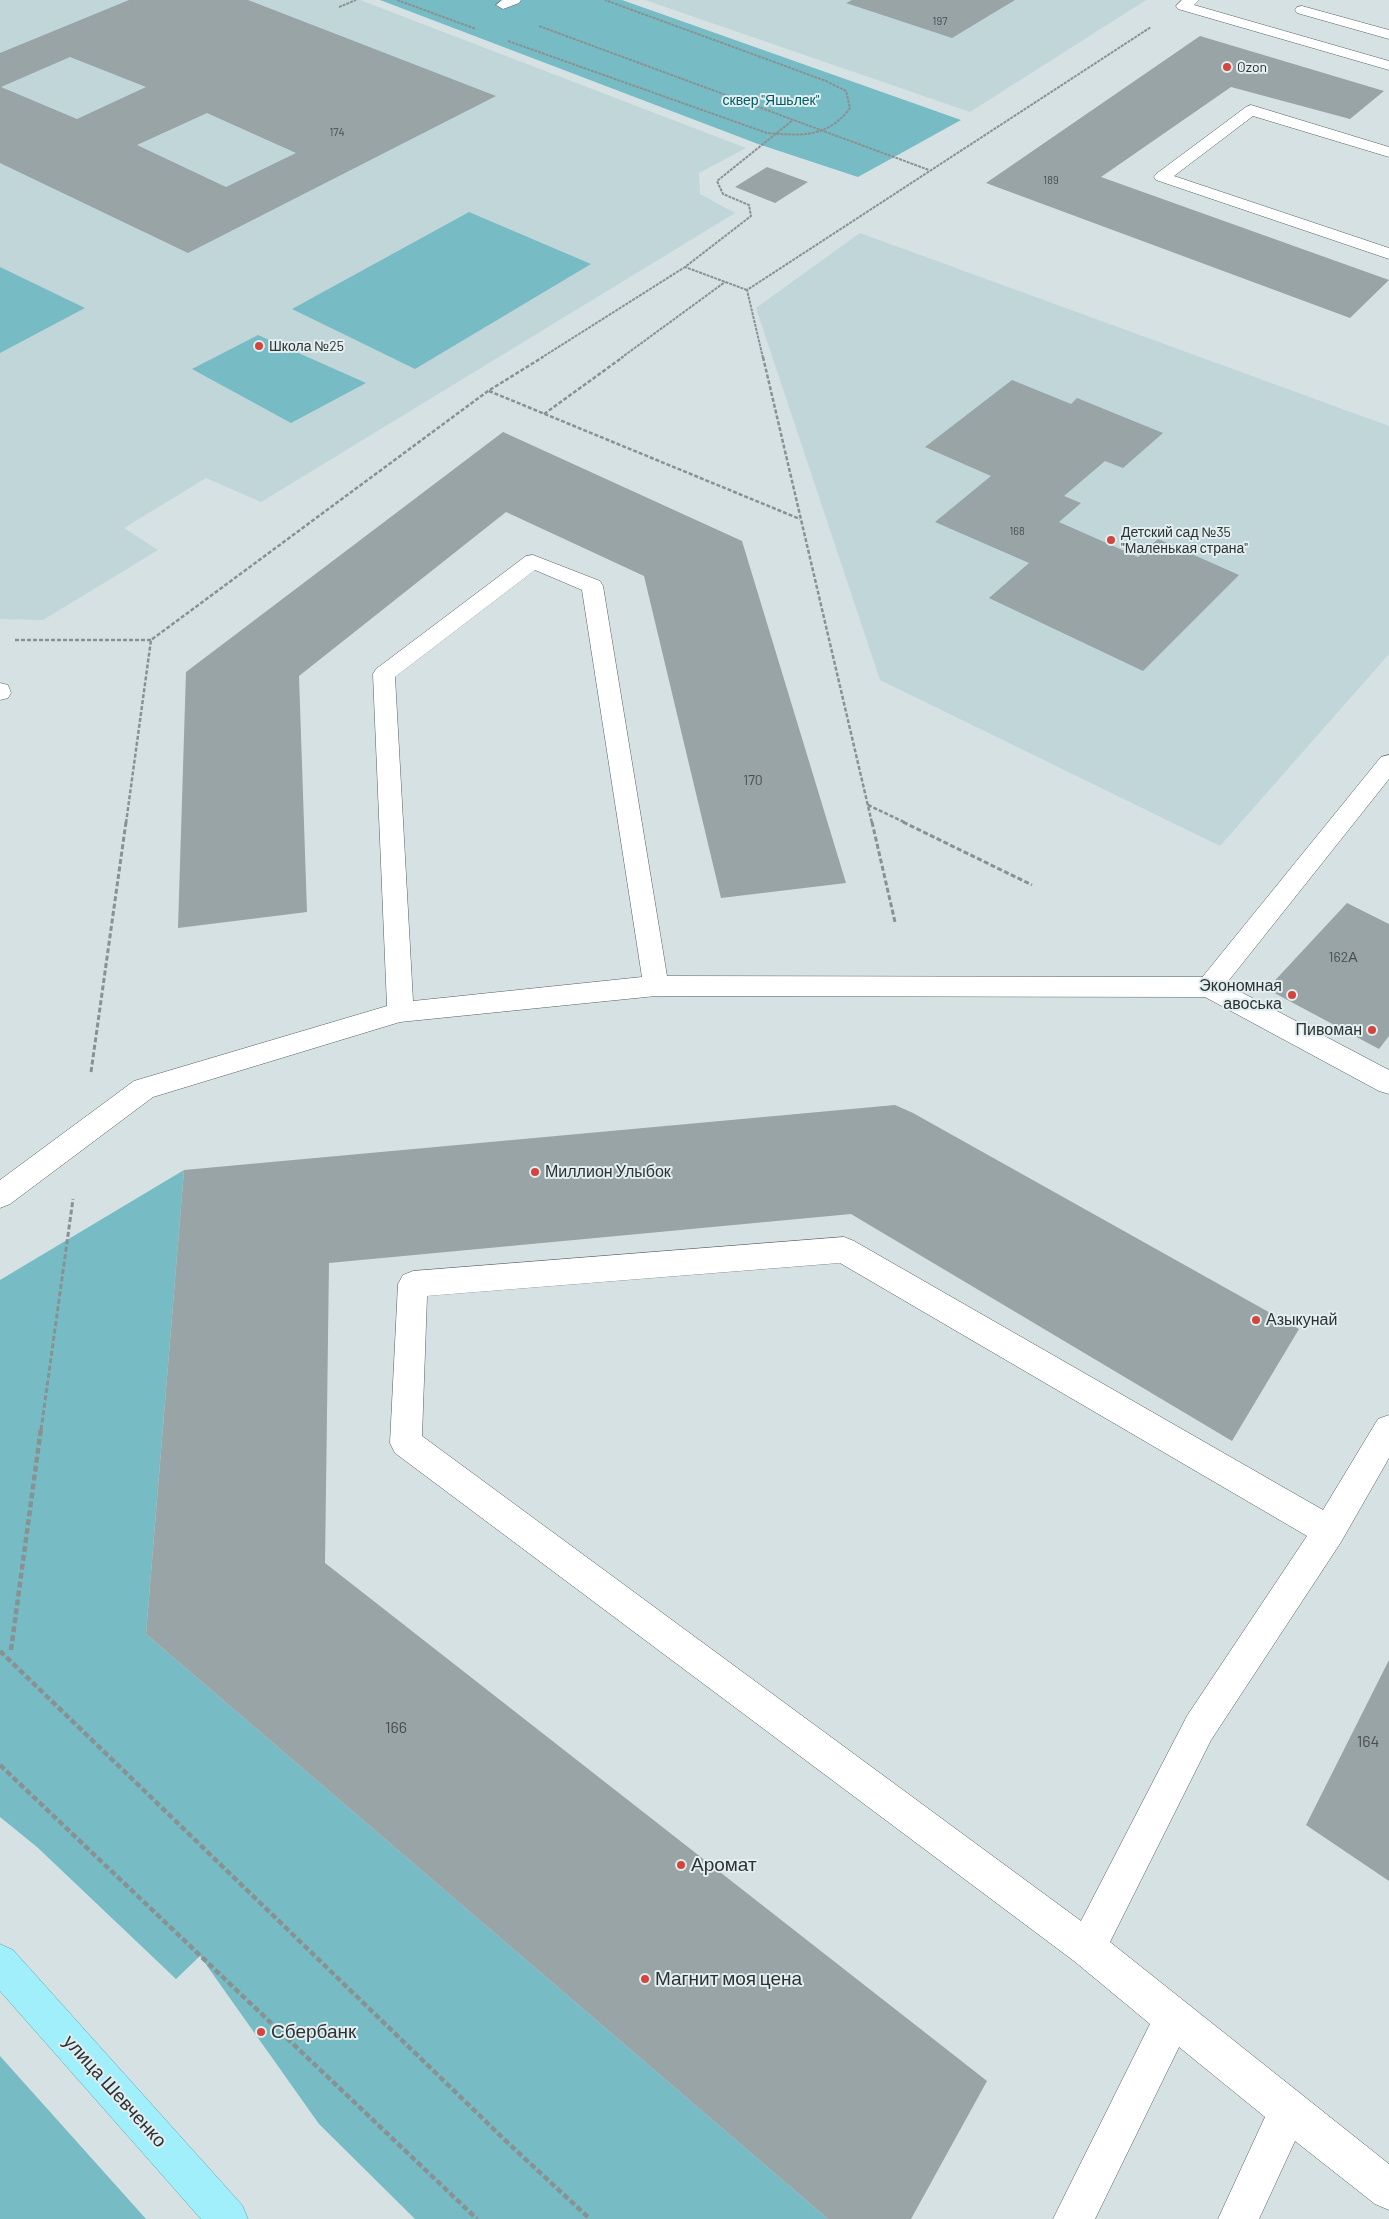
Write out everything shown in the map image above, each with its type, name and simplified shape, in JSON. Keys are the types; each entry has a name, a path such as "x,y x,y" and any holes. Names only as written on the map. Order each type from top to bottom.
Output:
{"main road":[{"name":"улица Шевченко","path":"0,1963 228,2219"}],"street":[{"path":"1188,3 1389,66"},
{"path":"1302,10 1389,36"},
{"path":"1389,152 1250,110 1162,177 1389,254"},
{"path":"400,1012 384,674 533,561 592,586 656,986"},
{"path":"1209,987 1389,763"},
{"path":"0,1196 144,1089 400,1012 656,986 1209,987 1389,1083"},
{"path":"1329,1531 844,1250 414,1284 406,1443 1087,1948 1389,2190"},
{"path":"1087,1948 1199,1728 1329,1531 1389,1428"},
{"path":"1073,2219 1173,2018"},
{"path":"1238,2219 1289,2110"}],"path":[{"path":"339,8 356,0"},
{"path":"397,0 480,30"},
{"path":"507,40 767,133 791,135 822,131 843,120 850,108 846,91 826,81 605,0"},
{"path":"509,3 510,16 930,170"},
{"path":"747,290 1188,3"},
{"path":"15,640 151,640 488,391 685,267 751,216 749,205 723,194 717,180 793,120"},
{"path":"685,267 747,290"},
{"path":"544,414 726,281"},
{"path":"747,290 895,922"},
{"path":"488,391 800,519"},
{"path":"11,1650 151,640"},
{"path":"867,805 1032,885"},
{"path":"0,1651 499,2135 590,2219"},
{"path":"0,1765 476,2219"}],"shaded area":[{"name":"Школа №25","path":"0,0 360,0 746,148 699,173 700,194 735,213 261,502 206,478 124,528 158,550 43,620 0,619"},
{"path":"645,0 1146,0 970,112"},
{"name":"Детский сад №35 \"Маленькая страна\"","path":"860,233 1389,426 1389,654 1220,846 880,680 756,308"}],"green space":[{"name":"сквер \"Яшьлек\"","path":"380,0 622,0 961,120 858,177 758,144"},
{"path":"469,212 591,264 415,369 292,309"},
{"path":"0,267 85,308 0,353"},
{"path":"258,335 366,383 291,423 192,369"},
{"path":"184,1170 146,1634 828,2219 415,2219 319,2124 200,1956 176,1979 37,1847 0,1817 0,1280"},
{"path":"0,2056 146,2219 0,2219"}],"building":[{"path":"129,0 248,0 496,96 188,253 0,163 0,53","holes":["70,57 146,87 77,119 1,87","207,113 296,153 226,187 137,145"]},
{"path":"852,0 1015,0 952,38 846,3"},
{"path":"1200,36 1384,91 1350,119 1231,87 1101,177 1389,280 1350,318 986,183"},
{"path":"767,167 808,182 775,203 735,187"},
{"path":"1012,380 1071,404 1077,398 1163,433 1123,468 1105,461 1064,496 1081,503 1059,522 1138,557 1158,539 1239,575 1143,671 989,598 1029,563 935,522 991,476 925,447"},
{"path":"503,432 742,541 846,883 721,898 644,576 506,512 299,676 307,912 178,928 186,672"},
{"path":"1347,903 1389,924 1389,1036 1379,1049 1267,989"},
{"path":"895,1105 913,1113 1299,1329 1232,1441 851,1214 329,1263 325,1563 987,2081 911,2219 828,2219 146,1634 184,1170"},
{"path":"1389,1660 1389,1881 1306,1825"}],"place":[{"name":"Ozon","path":"1227,67"},
{"name":"Школа №25","path":"259,346"},
{"name":"Детский сад №35 \"Маленькая страна\"","path":"1111,540"},
{"name":"Экономная авоська","path":"1292,995"},
{"name":"Пивоман","path":"1372,1030"},
{"name":"Миллион Улыбок","path":"535,1172"},
{"name":"Азыкунай","path":"1256,1320"},
{"name":"Аромат","path":"681,1865"},
{"name":"Магнит моя цена","path":"645,1979"},
{"name":"Сбербанк","path":"261,2032"}]}
